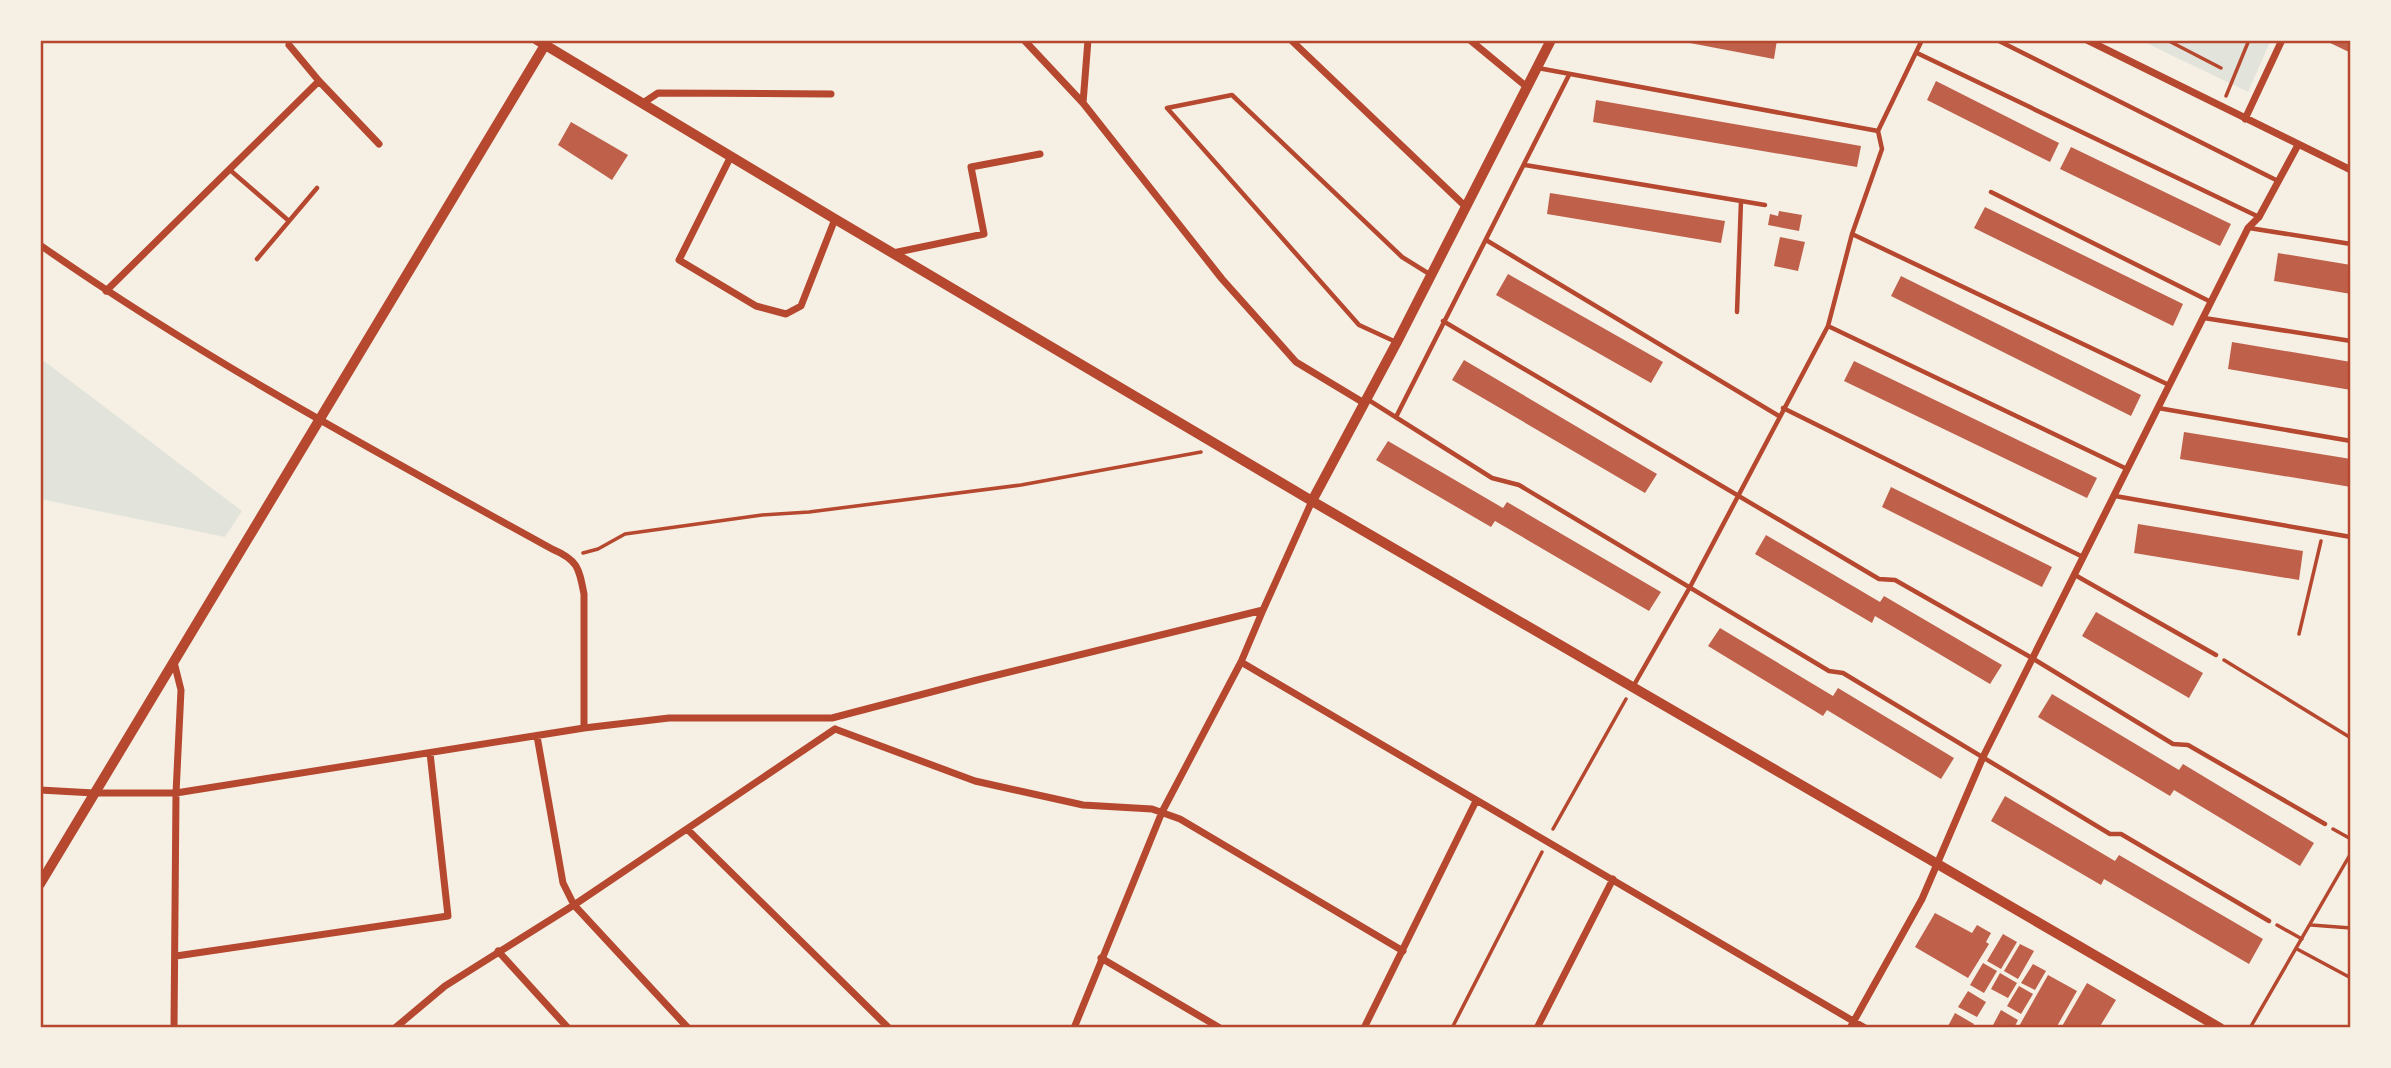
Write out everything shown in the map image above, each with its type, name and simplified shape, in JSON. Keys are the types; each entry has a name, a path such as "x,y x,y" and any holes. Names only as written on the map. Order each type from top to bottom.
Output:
{"main road":[{"path":"543,42 730,158 1312,501 2220,1028"}],"street":[{"path":"1024,40 1083,103 1222,278 1296,362 1365,401"},
{"path":"1083,103 1088,40"},
{"path":"1291,40 1466,207"},
{"path":"1470,40 1527,87"},
{"path":"1074,1028 1162,812 1241,662 1312,501 1397,342 1551,40"},
{"path":"2087,40 2351,170"},
{"path":"2245,119 2282,40"},
{"path":"40,884 320,421 543,42"},
{"path":"289,45 319,82 379,144"},
{"path":"106,291 319,82"},
{"path":"643,103 659,93 831,94"},
{"path":"1851,1024 1922,899 1983,757 2248,228 2259,217 2298,145"},
{"path":"893,253 984,234 971,167 1040,154"},
{"path":"730,158 679,260 755,306 786,314 801,306 835,219"},
{"path":"40,245 106,291 320,421 571,557 580,575 584,594 584,728"},
{"path":"40,790 176,793 584,728 669,718 832,718 1263,610"},
{"path":"174,661 181,690 176,793 174,1028"},
{"path":"1241,662 1613,880 1851,1024 1865,1028"},
{"path":"832,718 835,729"},
{"path":"835,729 975,781 1083,805 1152,809 1180,819 1403,951"},
{"path":"395,1028 444,986 574,905 835,729"},
{"path":"537,736 562,883 574,905 688,1028"},
{"path":"176,956 448,916 430,753"},
{"path":"1364,1028 1476,800"},
{"path":"687,830 890,1028"},
{"path":"1537,1028 1613,880"},
{"path":"498,951 568,1028"},
{"path":"1101,958 1220,1028"}],"lane":[{"path":"1633,688 1690,587 1828,326 1852,234 1882,149 1878,131 1922,40"},
{"path":"1997,40 2280,182"},
{"path":"1917,53 2259,217"},
{"path":"1537,68 1878,131"},
{"path":"1396,417 1569,75"},
{"path":"1397,342 1359,325 1167,108 1232,95 1402,257 1431,275"},
{"path":"1525,165 1765,205"},
{"path":"230,169 289,221"},
{"path":"257,259 317,188"},
{"path":"1991,192 2211,302"},
{"path":"1737,312 1741,201"},
{"path":"2248,228 2351,244"},
{"path":"1852,234 2169,385"},
{"path":"1486,240 1779,416"},
{"path":"2203,318 2351,341"},
{"path":"1443,321 1879,579 1895,580 2032,658 2173,744 2188,745 2325,824"},
{"path":"1828,326 2127,469"},
{"path":"1365,401 1396,417 1492,478 1519,485 1829,671 1843,673 2110,834 2121,834 2269,920"},
{"path":"1783,408 2083,557"},
{"path":"2158,408 2351,441"},
{"path":"2114,496 2351,537"},
{"path":"2074,575 2216,655"}],"path":[{"path":"2167,40 2221,68"},
{"path":"2222,107 2249,40"},
{"path":"571,557 598,549 625,534 762,515 809,512 1008,487 1223,448"},
{"path":"2299,634 2323,532"},
{"path":"2216,655 2351,738"},
{"path":"1452,1028 1547,841 1633,688"},
{"path":"2325,824 2351,839"},
{"path":"2250,1028 2351,853"},
{"path":"2269,920 2302,939"},
{"path":"2310,925 2351,929"},
{"path":"2296,949 2351,978"}],"shaded area":[{"path":"2140,40 2271,40 2248,92"},
{"path":"40,358 242,511 225,537 40,499"}],"building":[{"path":"1674,40 1777,40 1774,59"},
{"path":"2324,40 2351,40 2351,53"},
{"path":"1936,81 2059,143 2050,162 1927,100"},
{"path":"1596,100 1861,146 1857,167 1593,122"},
{"path":"571,122 628,155 612,180 558,145"},
{"path":"2071,147 2231,224 2220,246 2060,169"},
{"path":"1550,193 1725,221 1721,243 1547,214"},
{"path":"1985,207 2183,304 2173,326 1974,228"},
{"path":"1779,211 1802,215 1799,231 1768,225 1770,214 1778,216"},
{"path":"1780,237 1805,242 1798,271 1774,266"},
{"path":"2278,253 2351,265 2351,294 2274,281"},
{"path":"1508,274 1663,362 1651,383 1496,295"},
{"path":"1901,276 2141,395 2131,416 1891,296"},
{"path":"2232,342 2351,362 2351,390 2228,369"},
{"path":"1464,360 1657,474 1645,493 1452,380"},
{"path":"1854,361 2097,478 2087,498 1844,381"},
{"path":"2184,432 2351,459 2351,487 2180,459"},
{"path":"1388,441 1503,508 1507,502 1661,592 1649,611 1495,521 1491,527 1376,460"},
{"path":"1891,487 2052,567 2042,587 1882,507"},
{"path":"2138,524 2303,551 2299,580 2134,553"},
{"path":"1766,535 1880,602 1884,596 2002,665 1990,684 1875,616 1872,623 1755,554"},
{"path":"2096,612 2203,673 2189,698 2082,636"},
{"path":"1720,628 1833,696 1838,688 1954,758 1941,779 1827,710 1823,716 1708,646"},
{"path":"2052,694 2179,770 2183,764 2314,843 2300,866 2174,790 2170,796 2038,717"},
{"path":"2005,796 2115,861 2119,855 2263,939 2249,964 2104,879 2101,885 1991,821"},
{"path":"1935,913 1972,933 1977,925 1991,933 1986,942 1989,944 1968,978 1915,947"},
{"path":"2003,934 2017,942 2001,969 1987,961"},
{"path":"2020,944 2034,951 2018,979 2004,971"},
{"path":"1983,963 1997,971 1984,993 1970,985"},
{"path":"2033,964 2046,971 2035,990 2021,983"},
{"path":"2000,973 2017,983 2008,998 1991,989"},
{"path":"2048,975 2077,991 2056,1028 2018,1028"},
{"path":"2087,983 2116,1000 2099,1028 2061,1028"},
{"path":"2019,986 2033,994 2021,1014 2007,1006"},
{"path":"1968,991 1986,1002 1977,1017 1958,1007"},
{"path":"2001,1010 2018,1020 2014,1028 1992,1027"},
{"path":"1955,1013 1974,1024 1972,1028 1947,1028"}]}
